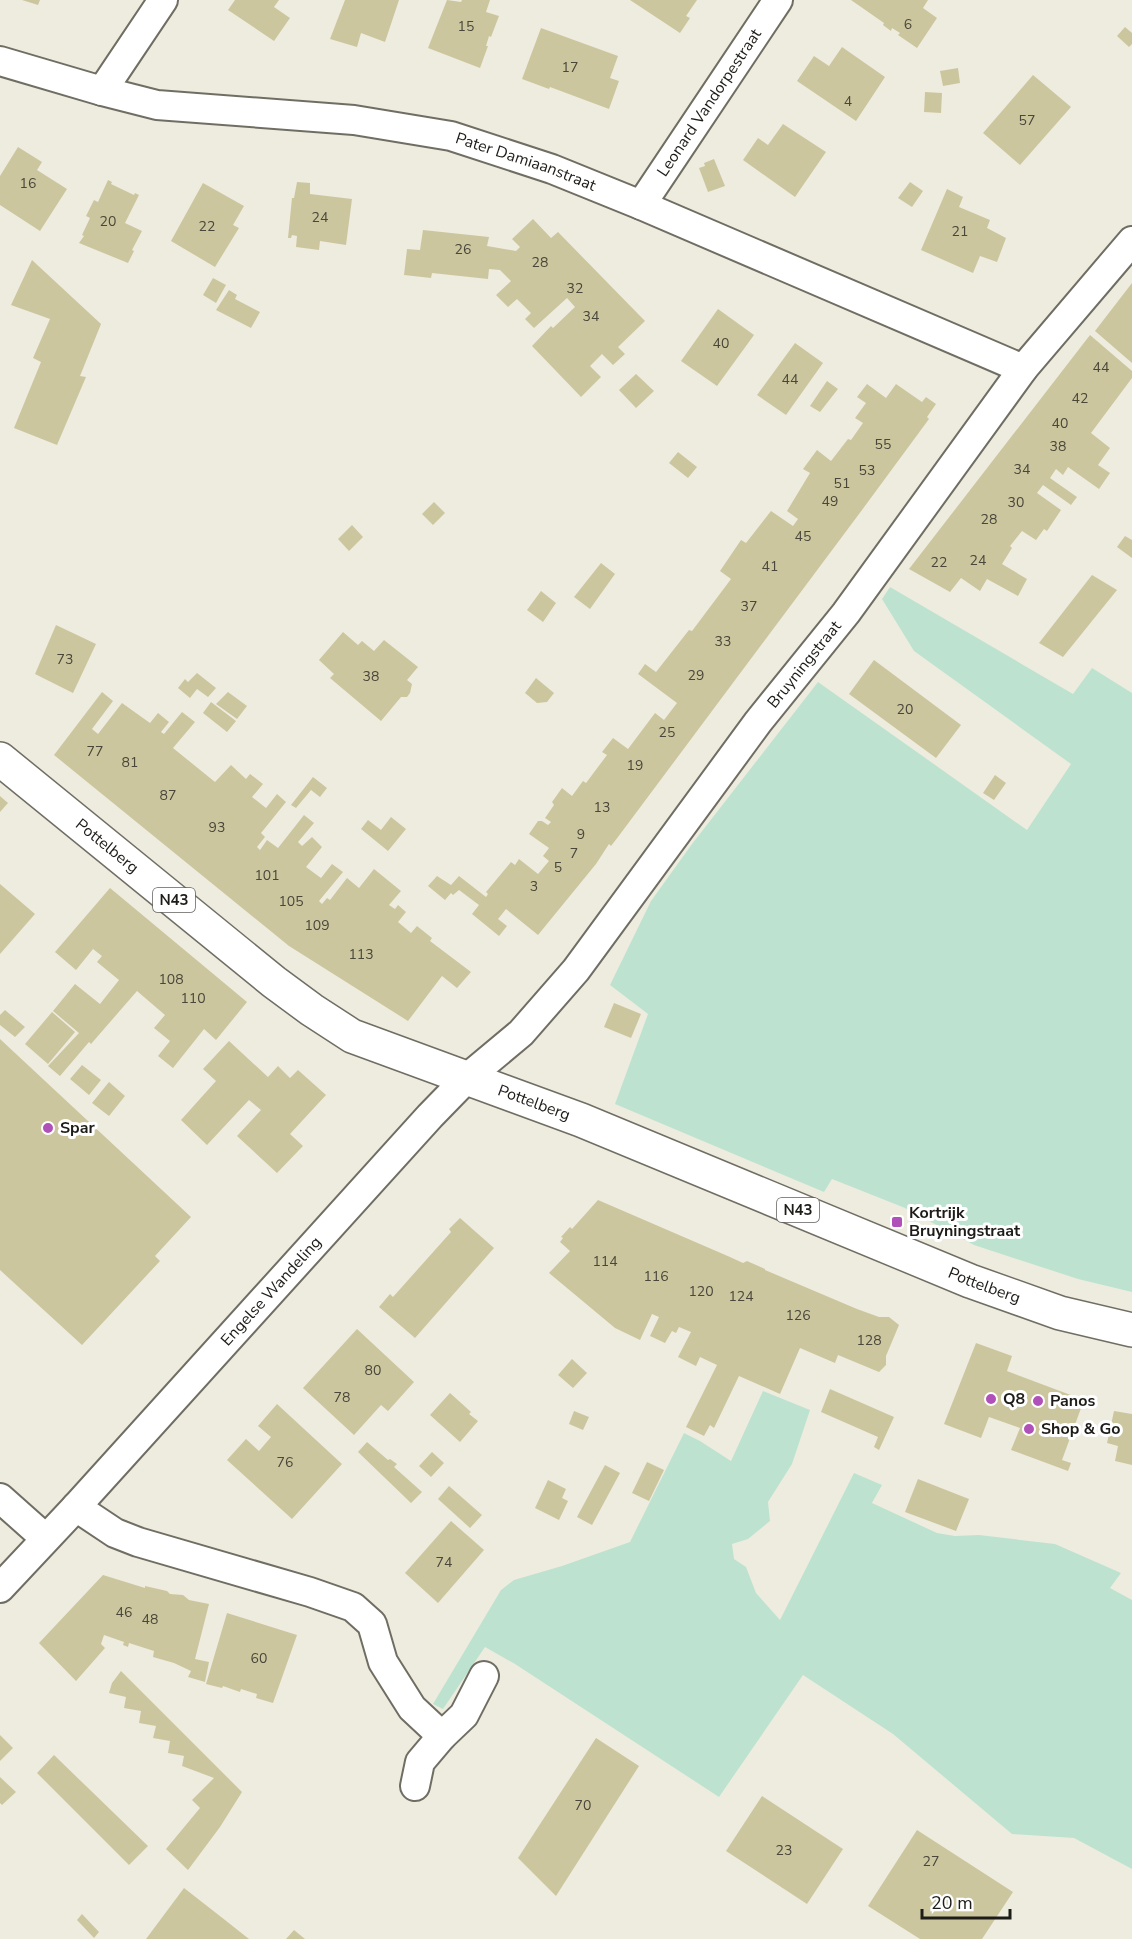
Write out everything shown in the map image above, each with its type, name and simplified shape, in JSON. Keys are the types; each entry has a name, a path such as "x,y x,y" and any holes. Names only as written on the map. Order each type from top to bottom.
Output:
{"main road":[{"name":"Pottelberg","path":"0,759 265,975 352,1036 581,1120 970,1281 1060,1313 1132,1330"}],"street":[{"path":"102,91 163,0"},
{"name":"Leonard Vandorpestraat","path":"641,205 778,0"},
{"name":"Pater Damiaanstraat","path":"0,61 157,105 354,120 451,136 552,169 641,205 1023,369"},
{"name":"Bruyningstraat","path":"467,1078 521,1033 576,970 758,722 846,613 1023,369 1132,241"},
{"name":"Engelse Wandeling","path":"0,1588 467,1078"},
{"path":"0,1498 45,1539"},
{"path":"76,1507 115,1533 138,1542 310,1592 353,1607 372,1624 383,1662 412,1708 441,1736"},
{"path":"415,1786 420,1762 441,1736 464,1715 484,1676"}],"green space":[{"path":"890,587 1073,694 1092,668 1132,693 1132,1292 1078,1279 974,1245 905,1208 832,1179 824,1192 615,1104 648,1014 610,985 651,901 692,844 818,682 1027,830 1071,764 914,651 882,599"},
{"path":"763,1391 810,1410 792,1464 768,1502 770,1521 748,1539 732,1544 734,1559 746,1567 756,1593 780,1620 854,1473 882,1485 872,1503 937,1533 955,1536 979,1535 1055,1544 1121,1573 1110,1588 1132,1600 1132,1869 1074,1838 1012,1834 893,1734 803,1675 719,1797 515,1664 485,1647 443,1709 433,1704 501,1590 514,1580 630,1542 684,1433 731,1461"}],"building":[{"path":"22,0 40,0 38,5"},
{"path":"235,0 279,0 274,7 290,18 274,41 228,10"},
{"path":"345,0 399,0 385,42 361,33 357,47 330,39"},
{"path":"447,0 461,2 462,0 490,0 486,12 499,16 491,37 489,36 480,68 428,48"},
{"path":"630,0 697,0 686,16 690,18 680,33"},
{"path":"851,0 928,0 923,8 937,18 917,48 898,35 900,33 892,28 891,31 883,25 884,23"},
{"path":"1125,27 1132,33 1132,44 1129,47 1117,36"},
{"path":"541,28 618,56 610,78 619,81 609,109 522,79"},
{"path":"842,47 885,77 856,121 797,81 814,56 829,66"},
{"path":"958,68 960,83 943,86 940,71"},
{"path":"1033,75 1071,107 1020,165 983,133"},
{"path":"925,92 942,93 941,113 924,112"},
{"path":"783,124 826,152 795,197 743,160 758,138 768,145"},
{"path":"18,147 42,162 37,170 67,189 40,231 0,205 0,176"},
{"path":"714,159 725,186 708,192 699,168"},
{"path":"108,180 112,182 111,184 134,195 135,193 139,195 125,223 142,231 128,263 79,243 90,218 86,216 94,200 98,202"},
{"path":"297,182 310,183 310,194 352,199 346,245 320,241 319,250 296,247 297,236 292,235 288,238 292,198 294,198"},
{"path":"910,182 923,191 912,207 898,198"},
{"path":"203,183 244,206 233,225 239,228 215,267 171,241"},
{"path":"947,189 963,197 959,207 990,220 987,228 1006,238 997,262 980,256 973,273 921,250"},
{"path":"533,219 551,238 558,232 645,321 618,347 625,354 613,365 602,354 590,366 601,377 581,397 532,346 551,326 553,328 575,307 567,298 534,328 525,319 531,313 517,299 508,307 496,295 511,281 500,270 489,269 488,279 432,273 431,278 404,275 407,249 420,250 423,230 489,237 487,246 516,251 520,247 512,239"},
{"path":"32,260 101,324 80,376 86,377 57,445 14,428 41,362 33,358 50,319 11,305"},
{"path":"213,278 226,285 216,303 203,295"},
{"path":"1132,283 1132,363 1095,331"},
{"path":"229,290 237,295 235,299 260,312 251,328 216,310"},
{"path":"718,309 754,335 717,386 681,361"},
{"path":"1090,335 1132,371 1132,378 1091,433 1110,448 1098,465 1110,473 1099,489 1068,467 1063,475 1056,469 1050,478 1077,497 1071,505 1043,485 1037,493 1061,510 1047,531 1044,529 1036,540 1022,531 1010,546 1012,548 1002,564 1027,579 1018,596 987,579 980,591 961,578 950,592 909,569"},
{"path":"795,343 823,363 786,415 757,395"},
{"path":"636,374 654,391 636,408 619,390"},
{"path":"827,381 838,389 820,412 810,406"},
{"path":"867,384 886,398 896,384 922,402 926,397 936,404 927,417 929,419 618,837 611,846 609,844 596,864 538,935 506,909 498,919 507,926 499,936 472,914 479,905 459,890 453,895 451,893 445,900 428,886 437,876 451,885 459,876 486,897 488,894 486,892 511,862 515,865 519,859 538,874 549,861 543,856 549,848 529,834 538,821 548,825 551,822 545,818 562,788 572,796 583,781 586,783 607,755 602,752 613,738 628,749 655,713 664,720 677,703 638,674 645,664 656,672 689,630 692,631 731,579 720,571 741,540 746,543 771,511 793,526 798,519 787,511 810,473 803,469 817,450 831,461 848,439 851,440 863,423 855,418 866,403 857,397"},
{"path":"678,452 697,467 688,478 669,463"},
{"path":"434,502 445,513 433,525 422,514"},
{"path":"352,525 363,537 349,551 338,539"},
{"path":"1125,536 1132,540 1132,558 1117,547"},
{"path":"601,563 615,574 590,609 574,597"},
{"path":"1092,575 1117,590 1063,657 1039,643"},
{"path":"541,591 556,603 543,622 527,610"},
{"path":"56,625 96,644 73,693 35,674"},
{"path":"343,632 358,645 362,641 374,651 384,640 418,667 407,680 412,684 410,693 407,697 401,697 381,721 330,678 334,674 319,660"},
{"path":"874,660 961,725 936,758 849,694"},
{"path":"197,673 216,688 208,697 197,689 190,698 178,688 185,679 188,682"},
{"path":"536,678 554,693 547,702 537,703 525,693"},
{"path":"102,692 113,701 92,729 98,734 122,703 150,723 158,713 169,722 161,732 164,734 182,712 195,722 173,748 215,782 231,765 246,779 250,774 263,784 252,797 266,808 277,794 286,802 261,833 265,837 257,847 260,850 267,840 278,848 304,815 314,823 298,842 302,846 312,837 322,847 306,867 321,878 332,864 343,872 319,901 322,904 327,898 330,900 347,878 359,888 374,869 401,891 389,905 395,909 398,905 406,912 398,922 411,933 417,926 432,938 430,941 471,972 457,988 442,976 408,1021 289,946 54,755"},
{"path":"228,692 247,706 237,719 216,704"},
{"path":"211,702 236,721 227,732 203,713"},
{"path":"995,775 1006,783 994,800 983,793"},
{"path":"313,777 327,788 320,797 311,790 296,808 291,805"},
{"path":"0,796 8,803 0,812"},
{"path":"391,817 406,829 388,851 361,829 368,820 381,830"},
{"path":"0,884 35,914 0,954"},
{"path":"110,888 247,1002 216,1040 204,1029 173,1068 158,1056 170,1041 154,1028 165,1015 137,991 60,1076 48,1066 79,1033 53,1011 75,984 100,1004 119,980 97,962 102,956 93,949 76,970 55,952"},
{"path":"614,1003 641,1014 631,1038 604,1027"},
{"path":"5,1010 25,1027 15,1037 0,1025 0,1015"},
{"path":"52,1012 75,1032 48,1064 25,1044"},
{"name":"Spar","path":"0,1039 191,1217 155,1256 160,1261 82,1345 0,1270"},
{"path":"229,1041 268,1077 278,1066 290,1078 298,1070 326,1095 290,1134 303,1146 277,1173 237,1136 261,1110 249,1100 207,1145 181,1120 216,1081 203,1069"},
{"path":"82,1065 101,1080 89,1095 70,1079"},
{"path":"109,1082 125,1096 109,1116 92,1103"},
{"path":"598,1200 743,1263 747,1261 857,1309 879,1317 889,1317 899,1325 886,1356 886,1365 879,1372 838,1355 835,1363 800,1348 780,1394 739,1376 714,1428 710,1425 704,1436 686,1427 717,1365 700,1357 696,1366 678,1357 691,1332 679,1327 676,1333 672,1331 665,1343 650,1336 659,1317 652,1314 640,1340 615,1328 549,1273 570,1251 560,1242 563,1238 561,1237 570,1227 572,1229"},
{"path":"460,1218 494,1248 415,1338 379,1307 390,1294 393,1297 451,1232 449,1229"},
{"path":"357,1329 414,1382 388,1411 381,1405 354,1435 303,1388"},
{"path":"976,1343 1012,1356 1007,1371 1084,1400 1062,1460 1071,1463 1068,1471 1011,1450 1020,1428 989,1417 981,1438 944,1424"},
{"path":"572,1359 587,1373 573,1388 558,1375"},
{"path":"830,1389 894,1417 879,1450 874,1447 878,1437 821,1412"},
{"path":"450,1393 478,1421 460,1442 430,1415"},
{"path":"277,1404 342,1464 292,1519 227,1460 246,1439 259,1451 271,1437 258,1426"},
{"path":"574,1411 589,1417 583,1430 569,1424"},
{"path":"1114,1411 1132,1414 1132,1465 1115,1461 1118,1446 1107,1443"},
{"path":"367,1442 388,1460 397,1464 394,1467 422,1492 411,1503 358,1452"},
{"path":"432,1452 444,1463 431,1477 419,1466"},
{"path":"647,1462 664,1470 649,1501 632,1493"},
{"path":"605,1465 620,1473 592,1525 577,1517"},
{"path":"918,1479 969,1499 956,1531 905,1512"},
{"path":"548,1480 566,1489 562,1498 568,1501 559,1520 535,1508"},
{"path":"449,1486 482,1515 470,1528 438,1499"},
{"path":"451,1521 484,1550 438,1603 405,1573"},
{"path":"103,1575 145,1588 145,1586 167,1591 170,1594 183,1595 189,1600 209,1604 195,1659 209,1662 205,1682 188,1677 191,1671 153,1657 154,1651 129,1643 128,1647 123,1645 124,1642 104,1635 101,1644 105,1648 76,1681 39,1643"},
{"path":"227,1613 297,1635 273,1703 256,1698 257,1694 241,1689 240,1692 223,1686 222,1688 206,1684"},
{"path":"121,1671 242,1792 220,1827 188,1870 166,1849 200,1808 192,1800 214,1778 182,1766 184,1756 168,1753 170,1741 153,1738 156,1726 139,1723 141,1711 124,1708 126,1697 109,1693 112,1683"},
{"path":"0,1735 13,1748 0,1761"},
{"path":"596,1738 639,1766 556,1896 518,1858"},
{"path":"54,1755 148,1846 129,1865 37,1773"},
{"path":"0,1777 16,1792 2,1805 0,1803"},
{"path":"762,1796 843,1849 807,1904 726,1851"},
{"path":"917,1830 1013,1892 982,1939 920,1939 868,1906"},
{"path":"184,1888 225,1920 249,1939 146,1939"},
{"path":"82,1914 99,1932 94,1938 77,1920"},
{"path":"294,1930 305,1939 286,1939"}],"place":[{"name":"Spar","path":"48,1128"},
{"name":"Kortrijk Bruyningstraat","path":"897,1222"},
{"name":"Q8","path":"991,1399"},
{"name":"Panos","path":"1038,1401"},
{"name":"Shop & Go","path":"1029,1429"}]}
